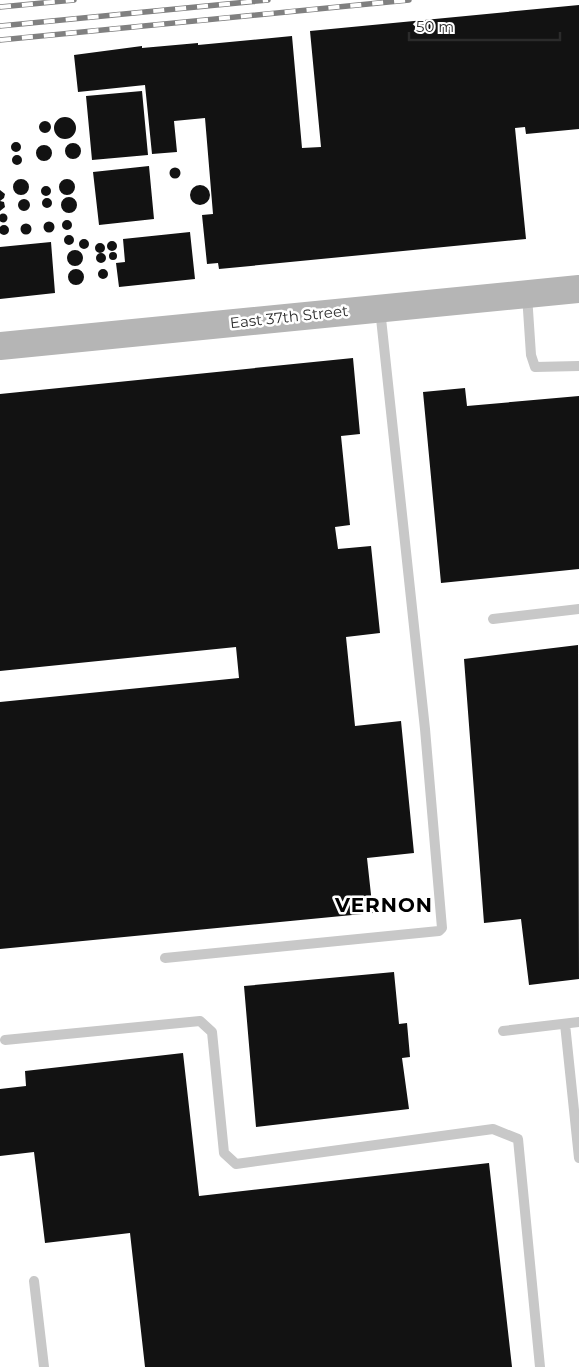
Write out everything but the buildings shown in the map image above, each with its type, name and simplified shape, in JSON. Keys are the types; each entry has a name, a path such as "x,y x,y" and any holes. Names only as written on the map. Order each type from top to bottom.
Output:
{"main road":[{"name":"East 37th Street","path":"0,346 579,289"}],"lane":[{"path":"527,294 532,356 535,367 579,366"},
{"path":"165,958 429,932 442,928 425,729 380,308"},
{"path":"493,619 579,609"},
{"path":"5,1040 200,1021 212,1032 224,1152 236,1164 493,1129 518,1139 540,1367"},
{"path":"503,1031 579,1022"},
{"path":"566,1024 579,1158"},
{"path":"34,1281 44,1367"}],"railway":[{"path":"0,7 74,0"},
{"path":"0,26 268,0"},
{"path":"0,40 409,0"}],"district":[{"name":"VERNON","path":"384,905"}]}
